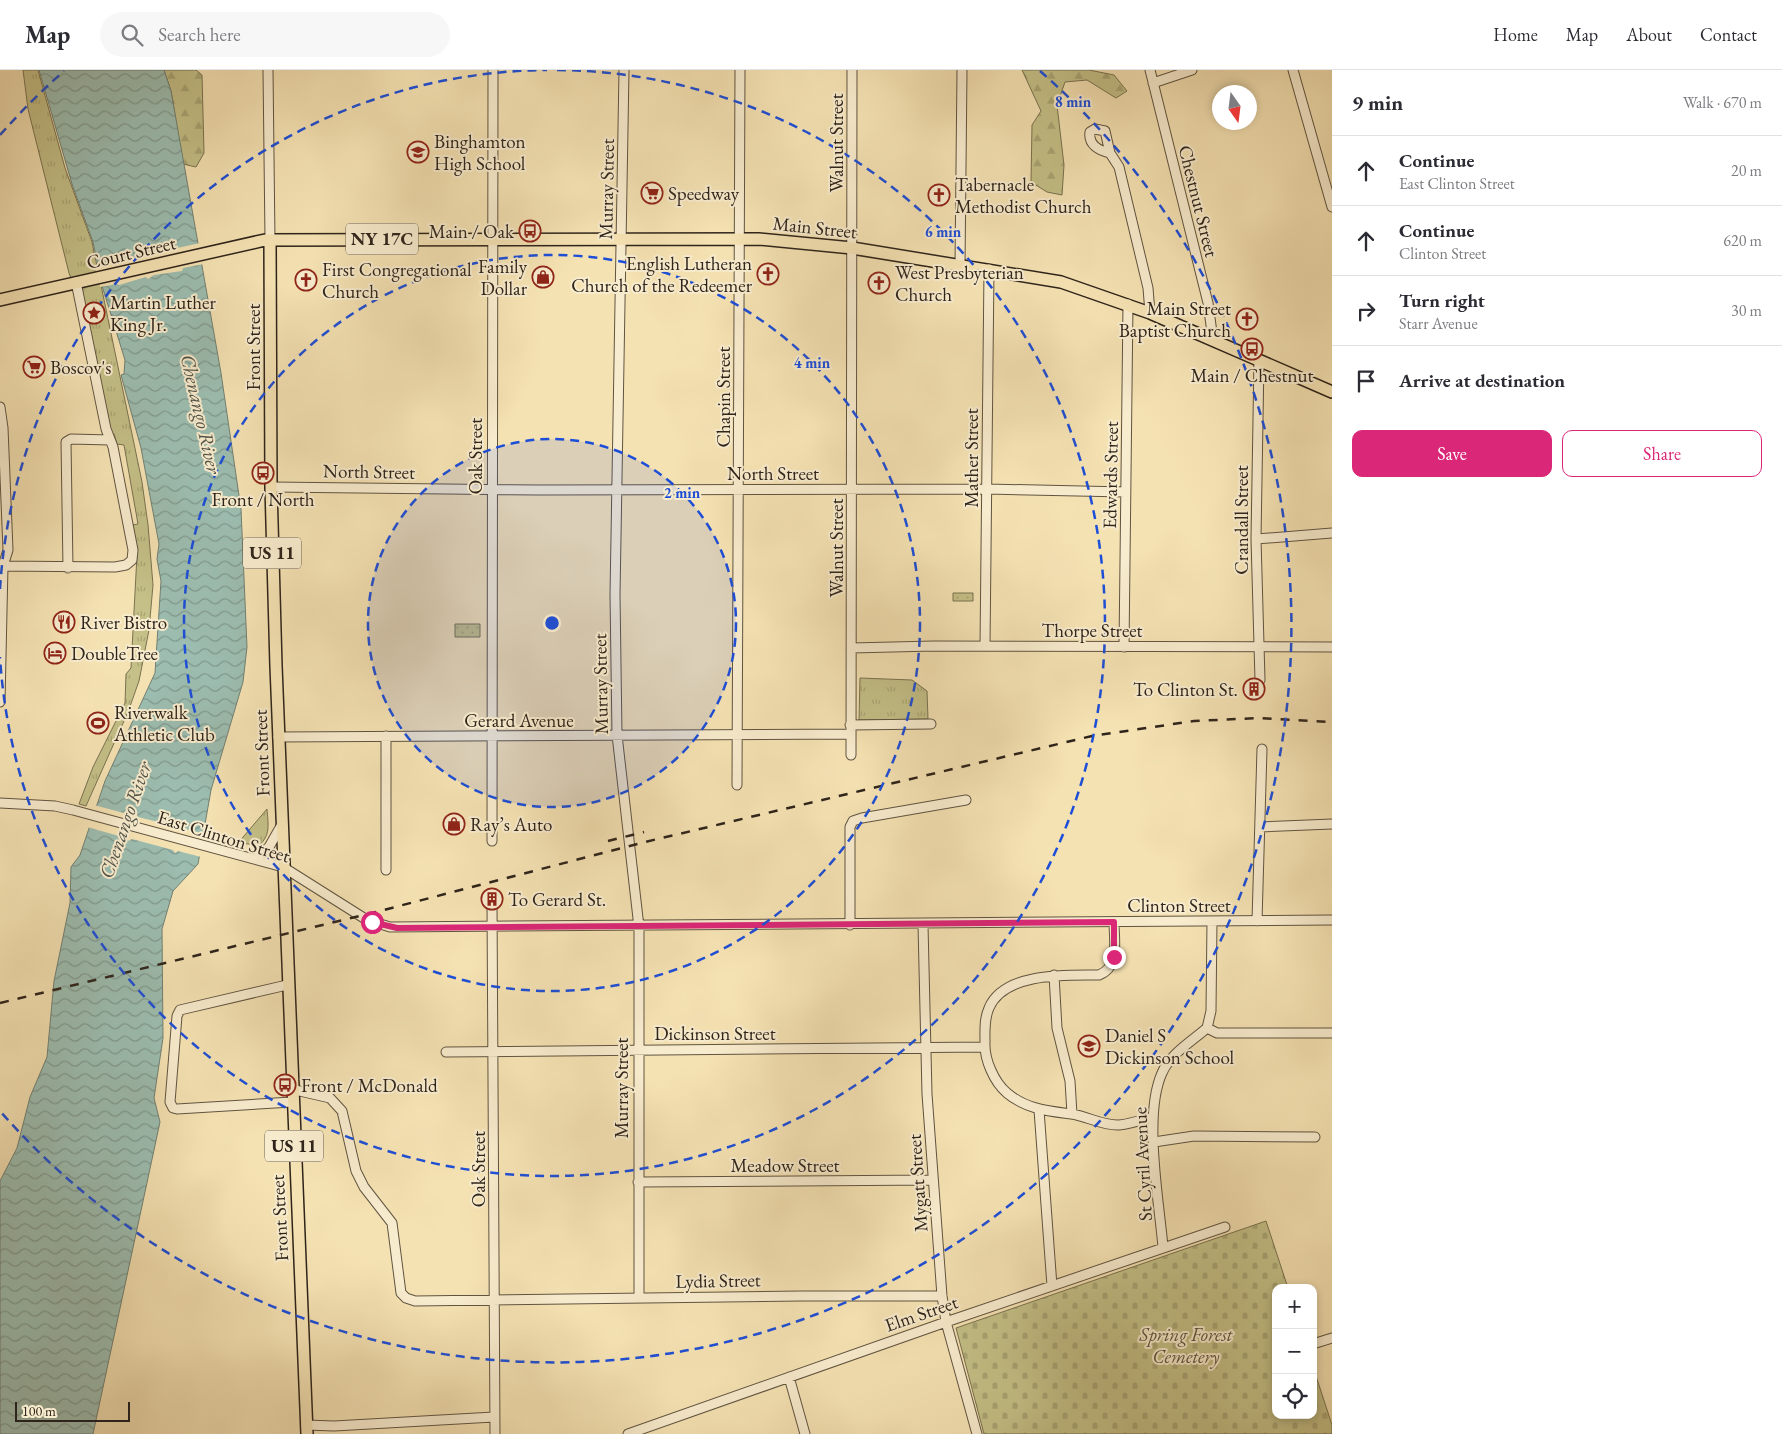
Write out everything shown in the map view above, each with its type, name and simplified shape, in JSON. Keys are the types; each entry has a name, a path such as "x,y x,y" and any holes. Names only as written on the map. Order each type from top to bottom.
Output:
{"main road":[{"name":"Main Street","path":"270,240 739,240 818,244 852,248 960,264 1061,282 1128,304 1332,392"},
{"name":"Court Street","path":"0,300 212,251 270,240"},
{"name":"Front Street","path":"270,240 271,486 278,737 306,1430"}],"street":[{"name":"Front Street","path":"268,70 270,240"},
{"name":"Oak Street","path":"492,841 493,70"},
{"name":"Murray Street","path":"624,70 616,595 617,736 638,926 639,1297"},
{"name":"Chapin Street","path":"737,785 740,70"},
{"name":"Walnut Street","path":"850,755 852,70"},
{"path":"960,264 962,70"},
{"name":"Chestnut Street","path":"1150,70 1208,303 1213,340"},
{"path":"1153,83 1192,70"},
{"path":"1294,70 1332,207"},
{"path":"1110,153 1119,167 1148,288 1150,313"},
{"name":"Mather Street","path":"985,646 989,269"},
{"path":"1,564 68,568 118,567 130,564 132,550 81,281"},
{"name":"Edwards Street","path":"1124,646 1128,304"},
{"name":"Crandall Street","path":"1259,360 1256,539 1260,680"},
{"path":"0,406 4,428 8,550 1,564 0,702"},
{"path":"68,568 66,442 71,439 110,440"},
{"name":"North Street","path":"271,486 492,489 852,490 987,488 1126,492"},
{"path":"1256,539 1332,533"},
{"name":"Thorpe Street","path":"851,648 985,646 1332,647"},
{"path":"850,724 931,724"},
{"name":"Gerard Avenue","path":"278,737 850,734"},
{"path":"386,736 386,870"},
{"path":"1258,921 1262,749"},
{"path":"850,926 850,827 853,821 934,804 966,800"},
{"name":"East Clinton Street","path":"0,804 45,806 73,810 282,867 367,920 397,928"},
{"path":"1260,828 1332,824"},
{"path":"255,859 269,846 281,826"},
{"name":"Oak Street","path":"492,903 495,1434"},
{"name":"Clinton Street","path":"397,928 850,926 1332,920"},
{"path":"1212,921 1211,1011 1207,1028 1217,1033 1332,1033"},
{"path":"1114,922 1113,960 1106,972 1100,975 1054,975 1023,982 1002,992 992,1002 985,1025 985,1047 990,1068 1007,1094 1039,1110 1072,1114 1110,1125 1130,1123 1152,1117"},
{"name":"Mygatt Street","path":"923,925 925,1048 942,1296 946,1322 977,1434"},
{"path":"1054,975 1057,1028 1070,1082 1072,1114"},
{"path":"287,985 180,1010 177,1016 170,1102 173,1108 177,1109 292,1102"},
{"name":"St Cyril Avenue","path":"1163,1247 1152,1117 1153,1101 1162,1073 1171,1059 1207,1028"},
{"name":"Dickinson Street","path":"446,1052 985,1047"},
{"name":"Lydia Street","path":"291,1089 330,1098 342,1111 356,1172 364,1187 392,1223 396,1241 401,1293 406,1298 414,1301 639,1297 942,1296"},
{"path":"1039,1110 1052,1286"},
{"path":"1154,1142 1194,1136 1315,1137"},
{"name":"Meadow Street","path":"638,1182 933,1180"},
{"name":"Elm Street","path":"628,1434 946,1322 1225,1227"},
{"path":"1317,1344 1332,1338"},
{"path":"789,1377 805,1434"},
{"path":"306,1430 334,1426 494,1417"}],"green space":[{"path":"23,70 38,70 65,168 92,242 142,482 148,525 153,585 149,630 139,681 128,712 86,806 79,804 93,767 125,703 126,674 131,668 137,555 132,525 138,524 124,445 117,444 114,434 103,434 76,291 69,273 28,109"},
{"path":"164,70 196,70 202,75 204,153 196,167 183,164 171,91"},
{"path":"1022,70 1089,70 1114,75 1127,91 1116,98 1087,80 1065,82 1057,105 1064,165 1062,195 1047,192 1031,182 1032,125 1041,111"},
{"path":"953,593 973,593 973,601 953,601"},
{"path":"455,624 480,624 480,637 455,637"},
{"path":"860,678 912,680 927,691 928,719 859,720"},
{"path":"267,809 268,829 263,841 259,845 238,843"},
{"name":"Spring Forest Cemetery","path":"1266,1221 1287,1284 1272,1284 1272,1419 1317,1419 1317,1379 1332,1425 1332,1434 984,1434 956,1328"}],"water":[{"name":"Chenango River","path":"39,70 164,70 171,91 221,373 241,509 247,647 243,682 211,790 198,864 173,891 162,929 163,1038 154,1098 160,1122 93,1434 0,1434 0,1181 17,1148 30,1097 47,1057 54,981 70,903 71,867 80,855 105,781 155,673 161,581 157,559 159,544 141,448 121,375 124,374 125,360 103,289 93,242 72,184"}],"pier":[{"path":"200,243 204,264 183,268 182,271 154,275 148,279 146,277 119,285 100,287 95,267 118,260 142,256 143,254"},
{"path":"94,805 131,815 136,812 138,817 178,827 183,825 185,829 205,834 201,857 178,851 175,853 173,850 132,839 128,841 126,838 87,827"}],"railway":[{"path":"0,1003 376,912 645,842 1092,736 1194,721 1259,718 1332,722"},
{"path":"608,841 644,832"}],"place":[{"name":"Binghamton High School","path":"418,152"},
{"name":"Speedway","path":"652,193"},
{"name":"Tabernacle Methodist Church","path":"939,195"},
{"name":"Main / Oak","path":"530,231"},
{"name":"English Lutheran Church of the Redeemer","path":"768,274"},
{"name":"Family Dollar","path":"543,277"},
{"name":"First Congregational Church","path":"306,280"},
{"name":"West Presbyterian Church","path":"879,283"},
{"name":"Martin Luther King Jr.","path":"94,313"},
{"name":"Main Street Baptist Church","path":"1247,319"},
{"name":"Main / Chestnut","path":"1252,349"},
{"name":"Boscov's","path":"34,367"},
{"name":"Front / North","path":"263,473"},
{"name":"River Bistro","path":"64,622"},
{"name":"DoubleTree","path":"55,653"},
{"name":"To Clinton St.","path":"1254,689"},
{"name":"Riverwalk Athletic Club","path":"98,723"},
{"name":"Ray’s Auto","path":"454,824"},
{"name":"To Gerard St.","path":"492,899"},
{"name":"Daniel S Dickinson School","path":"1089,1046"},
{"name":"Front / McDonald","path":"285,1085"}],"route":[{"path":"372,922 382,926 397,928 850,926 1114,922 1114,957"}]}
